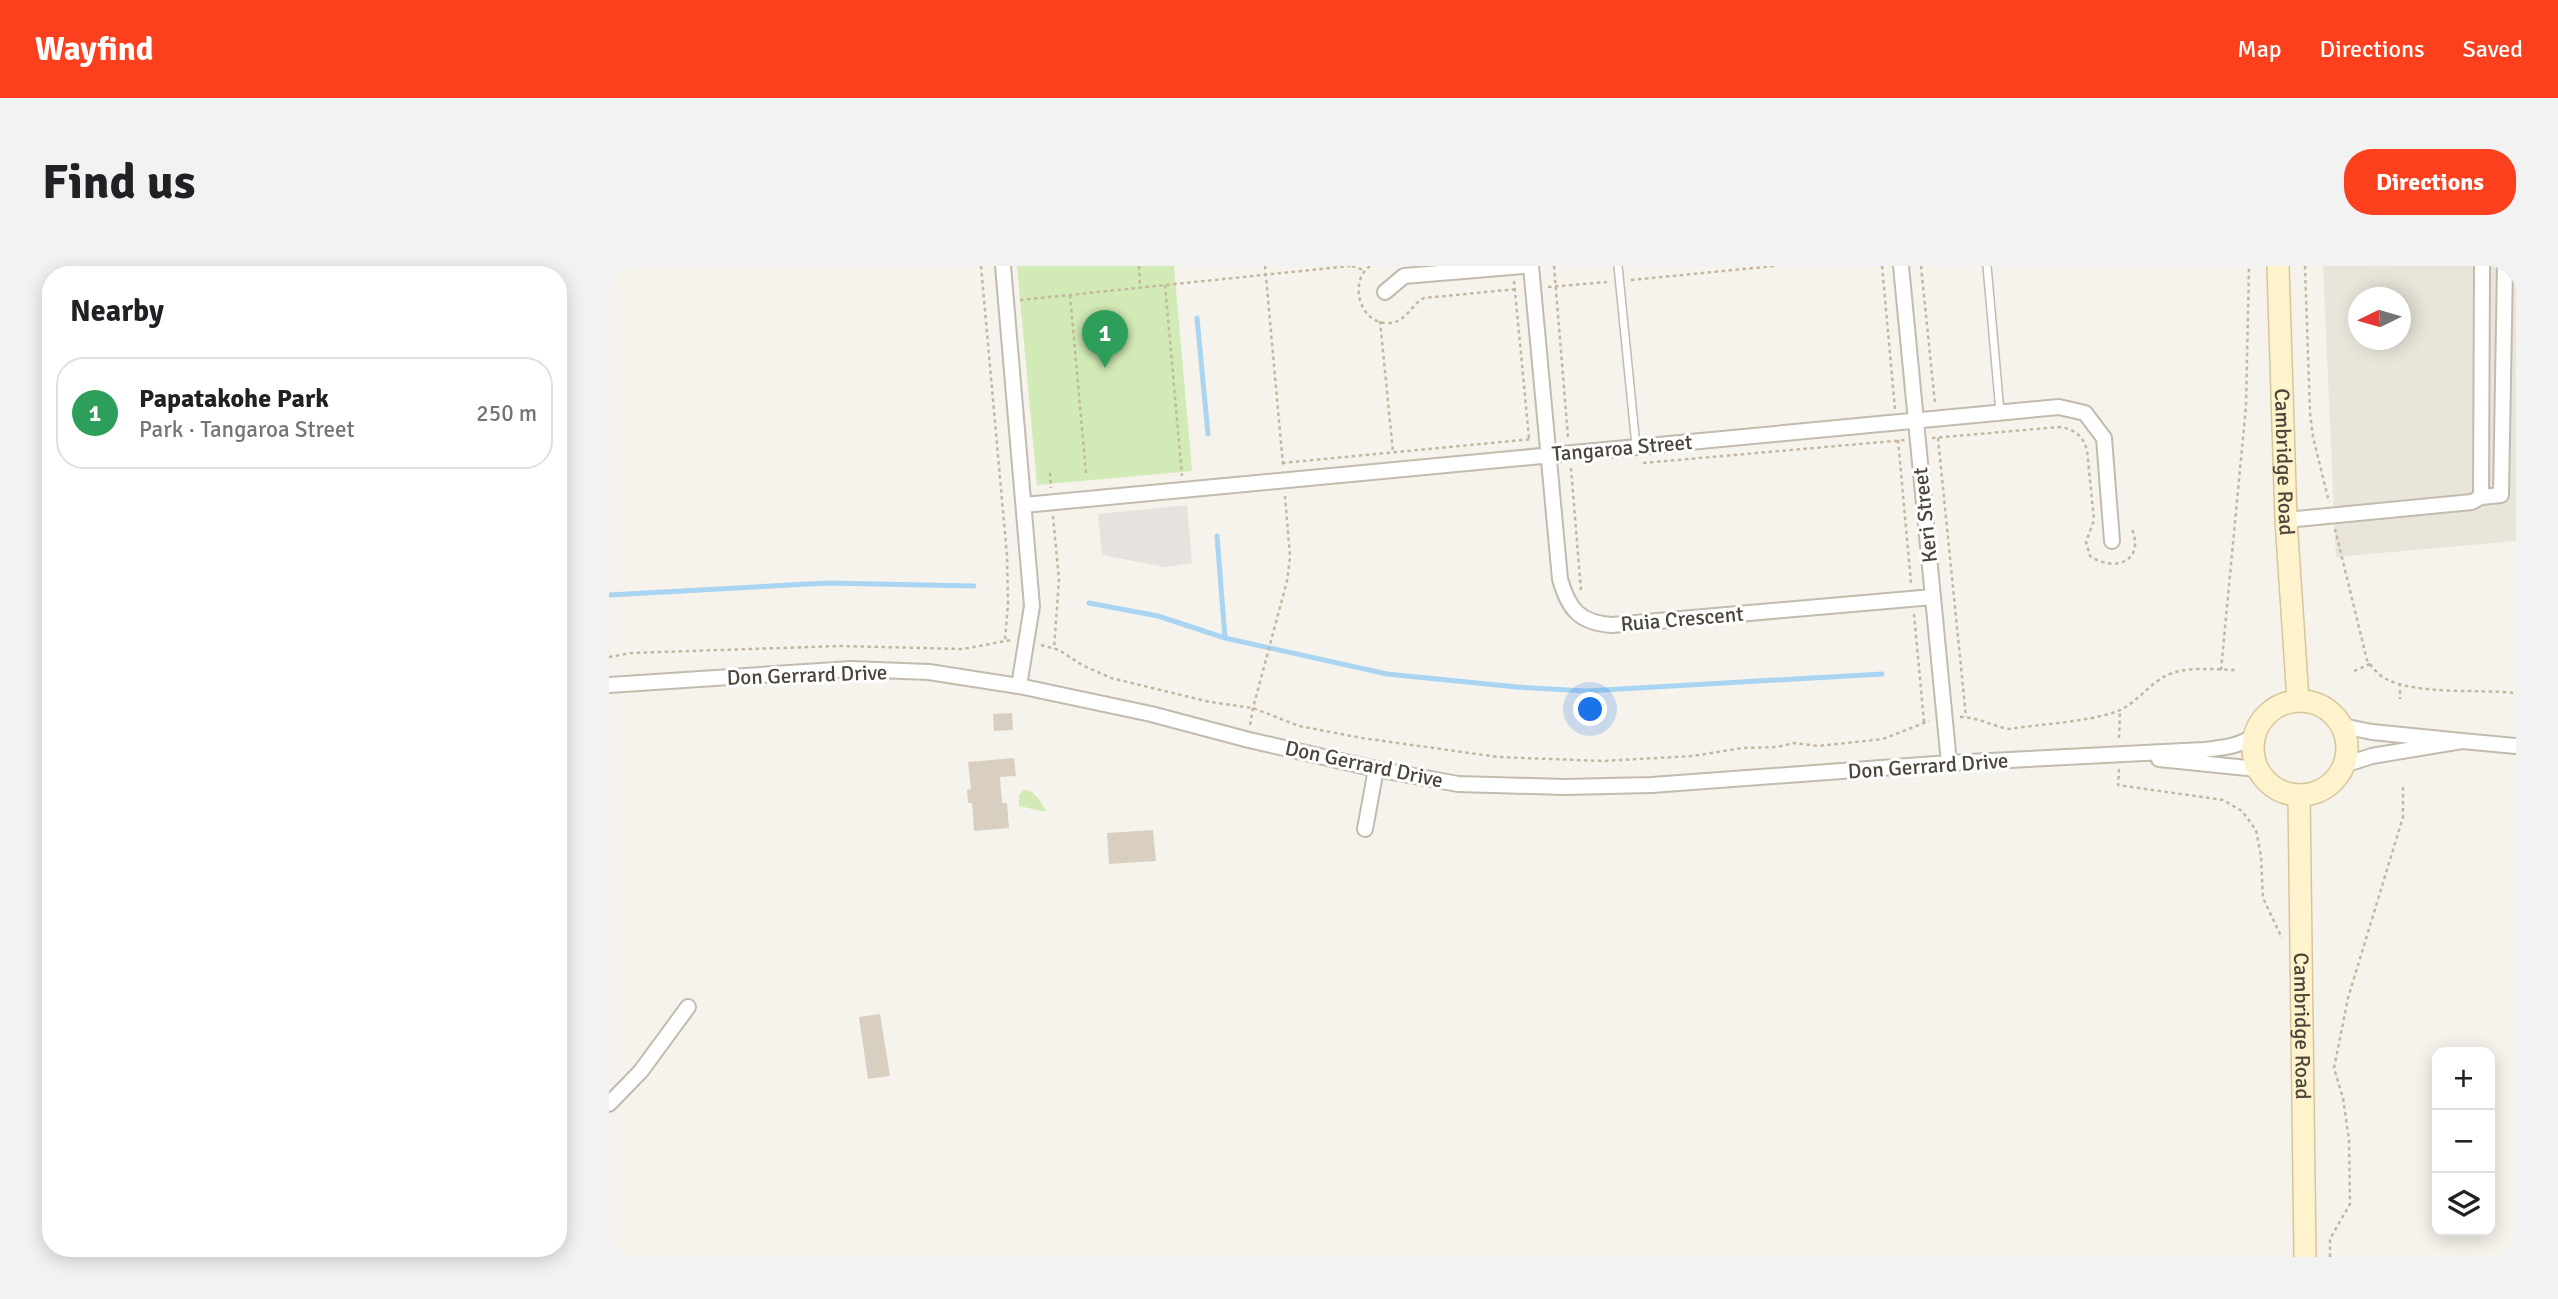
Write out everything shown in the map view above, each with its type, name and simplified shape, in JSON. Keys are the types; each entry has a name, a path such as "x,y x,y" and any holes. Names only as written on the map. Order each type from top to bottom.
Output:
{"main road":[{"name":"Cambridge Road","path":"2278,266 2285,520 2298,700"},
{"path":"2298,700 2311,702 2334,715 2346,738 2347,752 2344,765 2328,786 2316,792 2299,795 2270,785 2257,769 2254,756 2255,735 2261,721 2277,706 2298,700"},
{"name":"Cambridge Road","path":"2299,795 2305,1257"}],"street":[{"path":"1003,266 1032,606 1019,686"},
{"path":"1385,292 1404,276 1523,266"},
{"name":"Ruia Crescent","path":"1531,266 1560,579 1566,600 1574,611 1589,620 1612,625 1933,597"},
{"name":"Keri Street","path":"1901,266 1949,763"},
{"path":"2481,497 2482,266"},
{"path":"2285,520 2472,502 2481,497 2501,495 2505,266"},
{"name":"Tangaroa Street","path":"1024,505 2000,412 2066,408 2085,413 2104,438 2112,541"},
{"name":"Don Gerrard Drive","path":"609,685 851,669 929,672 1019,686 1151,714 1375,769 1458,783 1564,787 1652,785 1949,763 2126,755 2233,746 2246,742 2255,735"},
{"path":"2341,726 2372,732 2516,746"},
{"path":"2344,765 2372,756 2462,741"},
{"name":"Don Gerrard Drive","path":"2126,755 2257,769"},
{"path":"1365,829 1375,769"},
{"path":"609,1104 641,1071 688,1007"}],"lane":[{"path":"1618,266 1636,447"},
{"path":"1987,266 2000,412"}],"path":[{"path":"981,266 1007,556 1008,604 1005,640"},
{"path":"1139,266 1140,288"},
{"path":"1249,740 1253,708 1285,590 1290,557 1265,266"},
{"path":"1007,302 1351,266 1364,270"},
{"path":"1882,266 1924,722"},
{"path":"1921,266 1966,717"},
{"path":"2221,670 2246,406 2249,266"},
{"path":"1513,267 1531,457"},
{"path":"1165,285 1183,490"},
{"path":"1070,295 1086,472"},
{"path":"1380,321 1393,452"},
{"path":"1639,464 2060,427 2072,429 2085,443 2087,450 2094,520 2086,542 2090,556 2108,566 2130,558 2136,537 2131,527"},
{"path":"1282,463 1568,436"},
{"path":"1551,471 1571,470"},
{"path":"1050,473 1059,579 1054,649"},
{"path":"609,657 631,653 840,646 963,649 1005,640 1026,642 1054,649 1111,678 1210,702 1253,708 1300,726 1362,738 1498,757 1576,760 1693,756 1794,743 1818,746 1866,741 1883,739 1924,722 1944,718 1966,717 2009,729 2108,715 2125,708 2168,674 2191,670 2238,670"},
{"path":"2354,671 2370,664"},
{"path":"2400,683 2400,699"},
{"path":"2118,785 2223,800 2242,811 2256,830 2261,856 2263,898"},
{"path":"2330,1257 2330,1239 2350,1204 2349,1140 2343,1098 2335,1068 2348,998 2403,817 2403,787"}],"shaded area":[{"path":"2323,266 2516,266 2516,541 2336,557"},
{"path":"1187,505 1192,563 1165,567 1102,555 1098,514"}],"green space":[{"path":"1017,266 1174,266 1192,471 1037,485"},
{"path":"1023,790 1034,794 1047,812 1019,806 1019,795"}],"building":[{"path":"1012,713 1013,730 994,731 993,714"},
{"path":"1014,758 1016,776 1000,777 1002,803 1007,803 1009,828 974,831 972,803 968,803 967,790 971,789 968,762"},
{"path":"1153,830 1156,861 1109,864 1107,833"},
{"path":"880,1014 890,1076 868,1079 859,1017"}],"waterway":[{"path":"1197,318 1208,434"},
{"path":"1217,536 1225,638"},
{"path":"609,595 827,583 974,586"},
{"path":"1089,603 1158,616 1225,638 1387,674 1517,687 1586,691 1882,674"}],"place":[{"name":"Papatakohe Park","path":"1105,368"}]}
